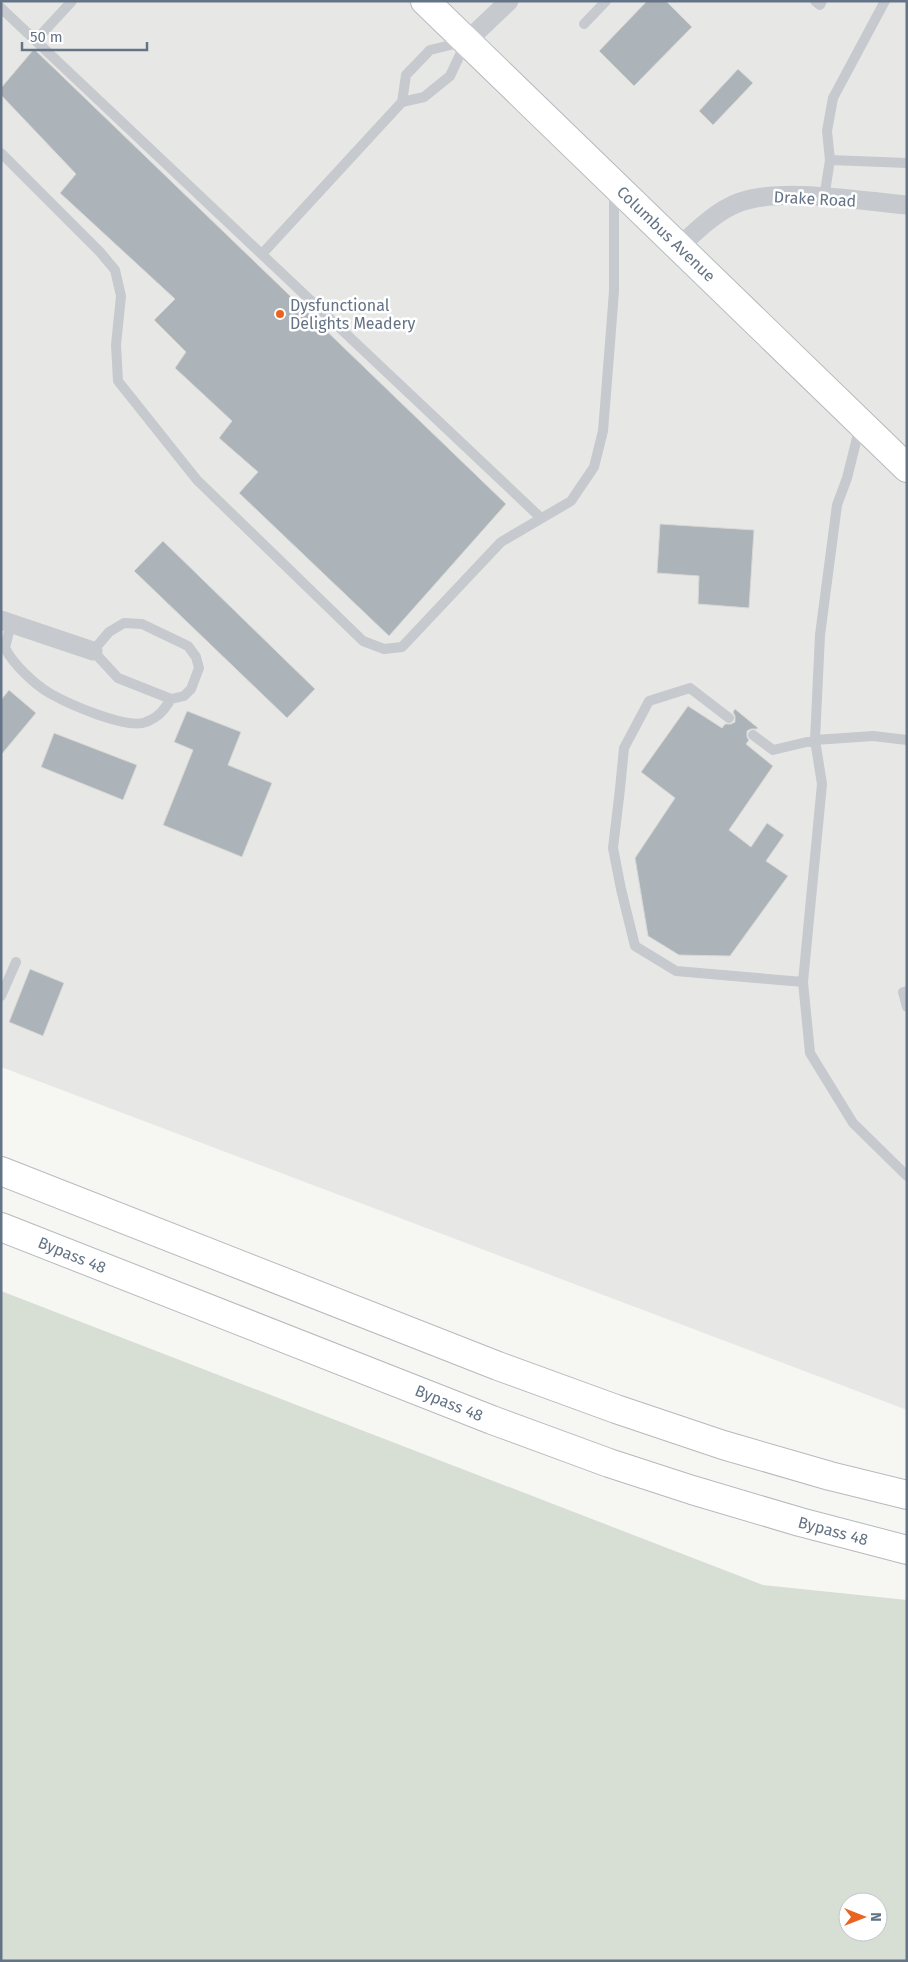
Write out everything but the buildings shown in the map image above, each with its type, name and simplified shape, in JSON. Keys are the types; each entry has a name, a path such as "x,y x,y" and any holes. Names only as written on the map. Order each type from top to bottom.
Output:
{"main road":[{"name":"Columbus Avenue","path":"425,1 907,468"},
{"path":"1,1171 475,1357 616,1409 722,1445 830,1476 907,1494"},
{"name":"Bypass 48","path":"1,1226 492,1420 609,1463 800,1522 907,1550"}],"street":[{"path":"466,41 509,1"},
{"name":"Drake Road","path":"679,247 704,223 739,203 774,196 907,205"},
{"path":"6,621 93,651"}],"lane":[{"path":"36,40 72,1"},
{"path":"584,24 606,1"},
{"path":"824,198 830,160 827,131 833,98 884,1"},
{"path":"1,8 541,518"},
{"path":"262,254 402,102 406,75 430,50 466,41"},
{"path":"402,102 424,97 450,76 466,41"},
{"path":"1,153 100,252 115,270 121,296 116,345 118,381 197,480 363,641 384,649 402,647 501,542 571,501 594,467 603,430 614,291 614,184"},
{"path":"830,160 907,163"},
{"path":"861,423 847,478 836,505 820,635 816,740 822,784 803,982 810,1054 853,1123 907,1176"},
{"path":"6,621 5,648 10,658 50,694 107,718 131,723 145,723 163,713 171,699"},
{"path":"124,623 142,624 188,646 196,657 199,668 191,689 184,696 171,699 118,678 93,651 109,632 124,623"},
{"path":"729,718 690,688 649,701 624,748 613,848 635,946 676,971 803,982"},
{"path":"752,735 773,750 816,740 873,736 907,740"},
{"path":"1,996 16,962"},
{"path":"907,991 903,992 907,1007"}],"shaded area":[{"path":"1,1 907,1 907,1410 1,1067"},
{"path":"1,1291 763,1585 907,1600 907,1961 1,1961"}],"place":[{"name":"Dysfunctional Delights Meadery","path":"280,314"}]}
